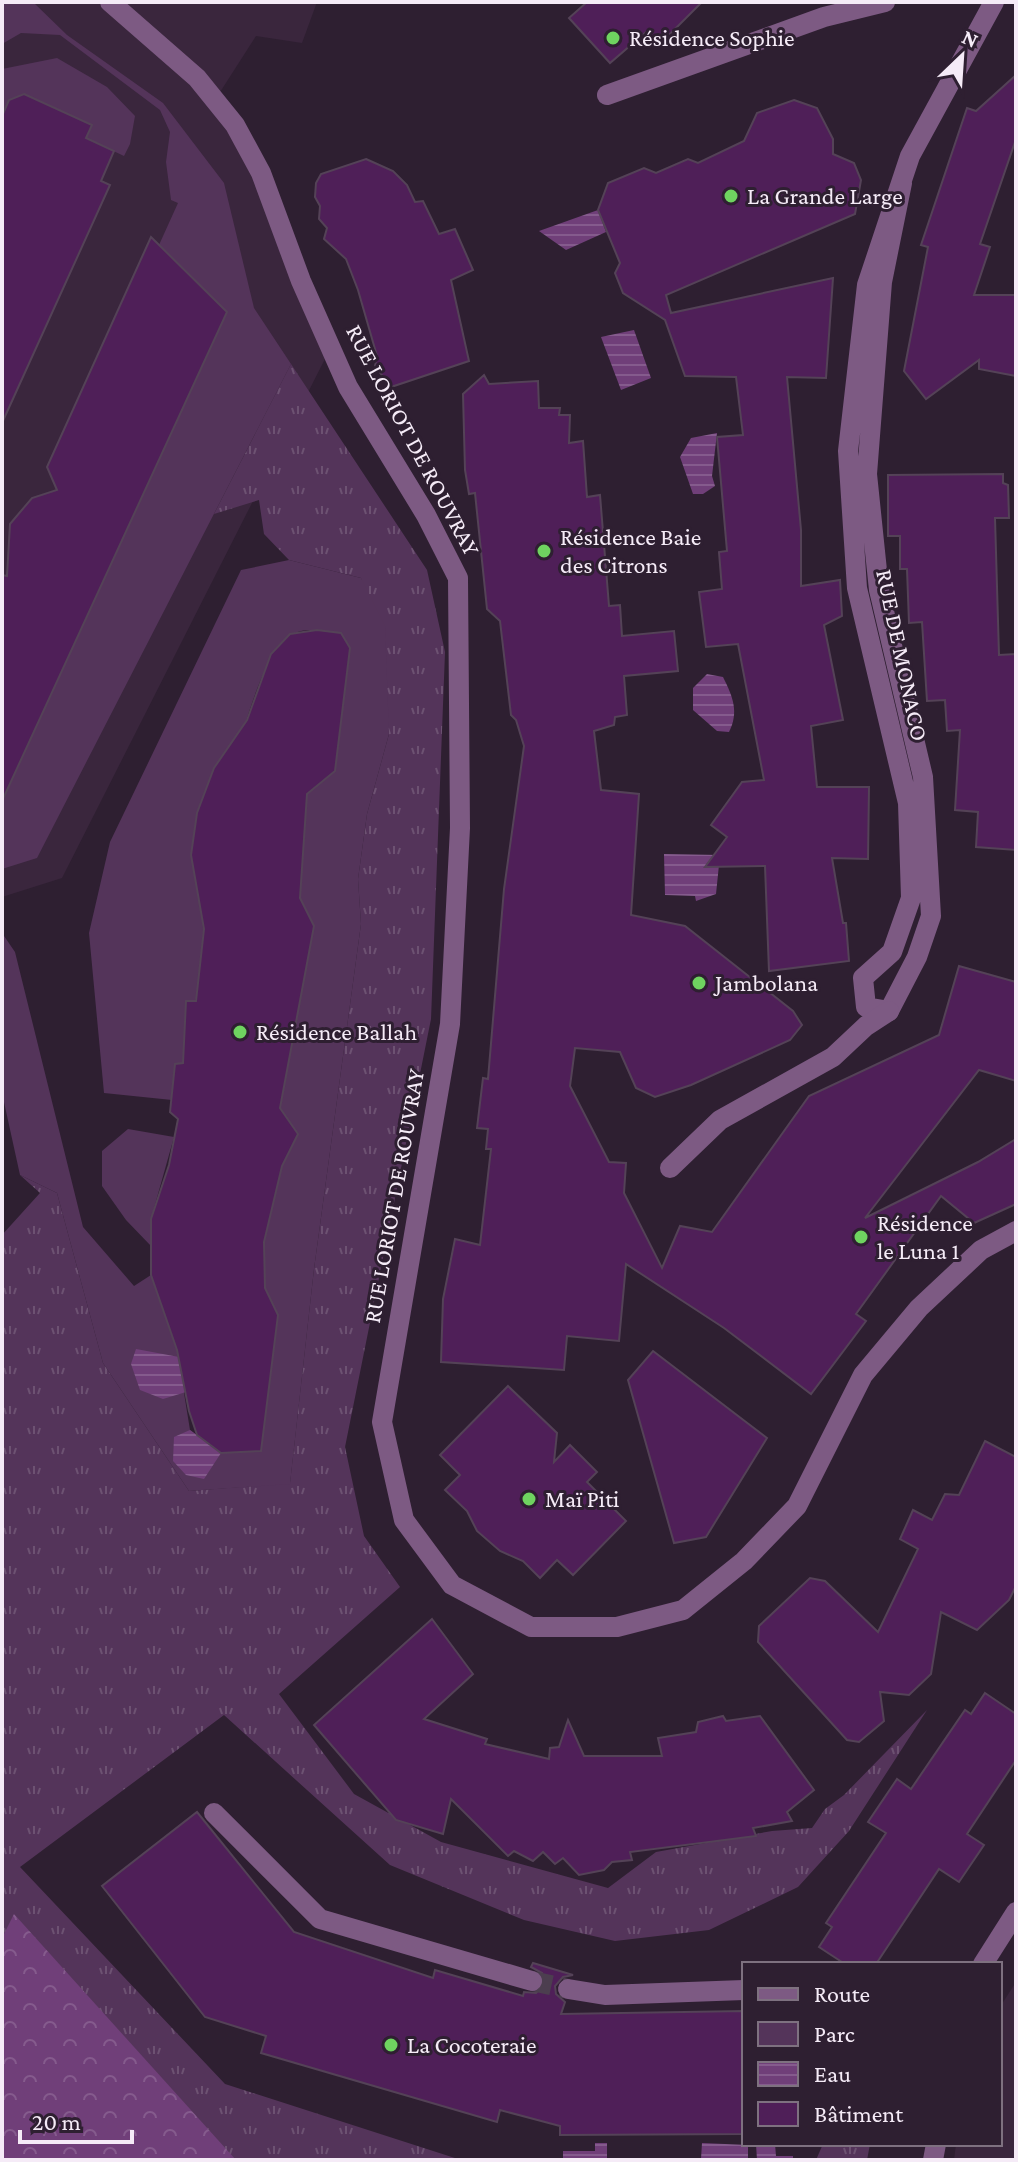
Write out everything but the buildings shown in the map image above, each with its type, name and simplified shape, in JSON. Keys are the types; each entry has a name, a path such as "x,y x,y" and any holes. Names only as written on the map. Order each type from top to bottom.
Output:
{"street":[{"name":"RUE LORIOT DE ROUVRAY","path":"110,2 197,78 235,125 261,173 301,281 348,387 426,515 458,578 460,828 450,1024 382,1422 404,1520 452,1585 531,1627 617,1627 683,1610 744,1561 797,1506 863,1375 919,1308 981,1250 1016,1231"},
{"path":"607,95 824,17 885,2"},
{"name":"RUE DE MONACO","path":"889,1011 866,1007 863,978 892,952 911,898 908,803 857,588 848,451 867,285 910,156 994,2"},
{"name":"RUE DE MONACO","path":"670,1168 720,1120 833,1057 866,1026 889,1011 917,957 931,916 923,777 879,590 867,474 882,282 902,183"},
{"path":"214,1813 320,1919 532,1981"},
{"path":"984,1962 1016,1912"},
{"path":"568,1989 605,1995 742,1990"}],"shaded area":[{"path":"2,2 317,2 302,43 256,36 215,100 235,125 331,347 62,878 2,897"},
{"path":"1016,1982 1016,2160 954,2160 956,2146 1002,2146 1002,2004"}],"green space":[{"path":"2,2 33,2 67,35 163,103 224,183 254,308 291,364 37,858 2,869 2,801 227,312 159,245 178,203 171,200 166,162 170,132 160,110 60,35 21,33 2,44"},
{"path":"57,58 107,87 135,116 130,144 124,156 86,138 92,125 24,94 9,100 2,114 2,69"},
{"path":"291,364 427,570 445,652 431,1019 345,1447 364,1536 400,1587 279,1694 354,1794 441,1842 608,1888 656,1852 772,1831 812,1828 825,1809 844,1795 927,1710 849,1831 798,1887 709,1930 615,1941 524,1920 390,1865 224,1715 20,1867 225,2084 461,2160 234,2160 2,1938 2,1235 40,1193 20,1175 57,1193 103,1363 189,1491 290,1483 314,1269 361,924 358,879 367,814 389,734 361,578 289,560 264,534 259,500 214,514"},
{"path":"289,560 361,578 385,626 389,734 367,814 358,879 361,924 314,1269 290,1484 189,1491 103,1363 57,1193 20,1175 2,1093 2,933 15,952 83,1227 134,1286 151,1275 177,1350 190,1430 221,1453 261,1451 278,1315 265,1288 264,1242 282,1166 298,1134 280,1108 314,926 300,899 307,787 335,771 350,648 341,633 306,630 288,637 273,656 258,686 234,764 202,908 203,947 198,986 183,1063 175,1064 172,1100 104,1093 89,933 110,842 241,570"},
{"path":"128,1129 174,1137 151,1219 151,1246 126,1220 102,1186 102,1151"},
{"path":"14,1914 236,2160 2,2160 2,1938"},
{"path":"822,2146 870,2146 867,2160 816,2160"}],"water":[{"path":"598,210 606,232 566,250 539,231"},
{"path":"634,330 651,378 621,390 601,337"},
{"path":"717,433 712,476 715,486 703,494 693,494 680,457 691,438"},
{"path":"707,674 723,677 730,691 734,711 729,732 717,731 693,710 693,688"},
{"path":"664,854 720,855 716,894 696,901 695,896 665,895"},
{"path":"136,1349 179,1357 186,1392 163,1399 140,1390 131,1364"},
{"path":"190,1430 221,1453 204,1479 186,1475 173,1461 174,1437"},
{"path":"595,2143 607,2143 607,2160 563,2160 563,2151 595,2151"},
{"path":"702,2143 748,2146 748,2160 701,2159"},
{"path":"756,2146 775,2146 776,2156 793,2156 793,2160 757,2160"}],"tunnel":[{"path":"532,1981 568,1989"}],"place":[{"name":"Résidence Sophie","path":"613,38"},
{"name":"La Grande Large","path":"731,196"},
{"name":"Résidence Baie des Citrons","path":"544,551"},
{"name":"Jambolana","path":"699,983"},
{"name":"Résidence Ballah","path":"240,1032"},
{"name":"Résidence le Luna 1","path":"861,1237"},
{"name":"Maï Piti","path":"529,1499"},
{"name":"La Cocoteraie","path":"391,2045"}]}
